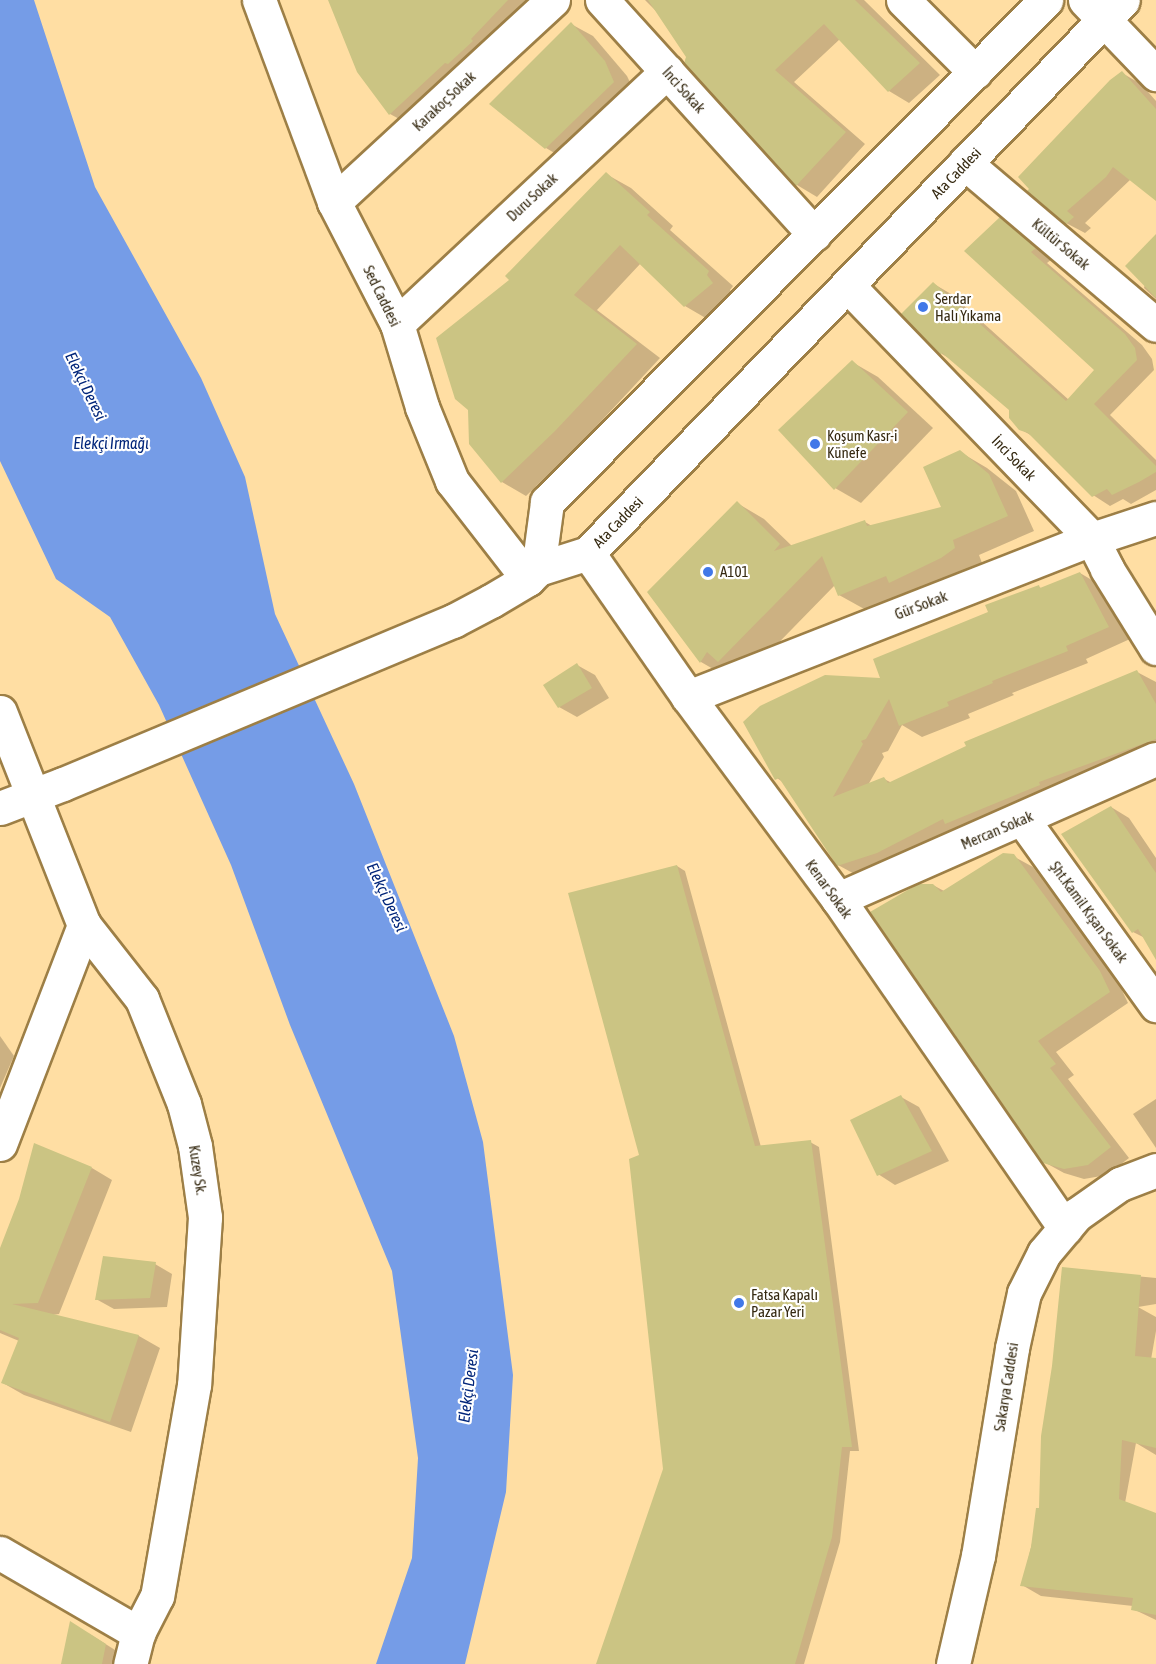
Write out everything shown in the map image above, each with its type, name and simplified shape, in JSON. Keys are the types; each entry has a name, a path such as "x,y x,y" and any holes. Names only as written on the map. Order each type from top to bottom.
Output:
{"street":[{"name":"Sed Caddesi","path":"259,0 334,202 397,324 422,406 452,481 533,574"},
{"name":"Karakoç Sokak","path":"334,202 553,0"},
{"name":"İnci Sokak","path":"603,0 814,234"},
{"path":"903,0 975,72"},
{"path":"533,574 547,502 1046,0"},
{"path":"1104,6 1156,74"},
{"name":"Ata Caddesi","path":"0,808 63,784 453,621 533,574 588,553 965,163 1104,6"},
{"name":"Duru Sokak","path":"397,324 667,71"},
{"name":"Kültür Sokak","path":"965,163 1156,325"},
{"name":"İnci Sokak","path":"847,285 1092,538 1107,569 1156,648"},
{"name":"Gür Sokak","path":"688,697 1092,538 1156,518"},
{"name":"Kenar Sokak","path":"588,553 688,697 838,899 1065,1228"},
{"name":"Kuzey Sk.","path":"0,712 84,925 142,999 184,1104 195,1146 206,1217 194,1384 157,1596 134,1649"},
{"name":"Mercan Sokak","path":"838,899 1023,820 1156,759"},
{"name":"Şht.Kamil Kışan Sokak","path":"1023,820 1156,1005"},
{"path":"0,1144 84,925"},
{"name":"Sakarya Caddesi","path":"953,1664 978,1556 1012,1348 1024,1293 1044,1253 1076,1215 1120,1184 1156,1170"},
{"path":"0,1553 134,1649"}],"water":[{"name":"Elekçi Irmağı","path":"0,0 34,0 95,187 201,378 245,477 275,614 354,784 454,1036 483,1142 513,1375 506,1492 465,1664 376,1664 412,1558 418,1458 392,1271 290,1025 231,865 159,705 110,617 56,579 0,461"}],"building":[{"path":"328,0 508,0 471,39 473,41 448,64 445,63 389,115 357,72"},
{"path":"648,0 855,0 920,63 888,92 824,24 775,70 846,132 796,186 684,63 686,57"},
{"path":"571,22 605,61 614,82 545,149 489,104"},
{"path":"1122,71 1156,109 1156,201 1113,167 1106,177 1067,211 1074,217 1066,224 1027,191 1029,189 1018,177 1110,80"},
{"path":"606,172 650,212 647,215 709,271 707,275 713,283 684,307 620,245 574,295 637,344 555,431 501,483 469,444 468,410 455,399 436,338 509,280 505,276"},
{"path":"1000,217 1036,248 1031,252 1125,334 1135,348 1137,360 1094,404 1156,466 1156,472 1112,495 1107,489 1092,497 1028,433 1019,430 1009,418 1009,410 942,353 941,355 901,314 933,282 1066,401 1094,370 964,251"},
{"path":"1156,234 1156,298 1125,266"},
{"path":"852,360 908,412 834,490 778,430"},
{"path":"960,450 989,474 1008,516 953,540 955,548 941,558 889,583 886,576 838,596 822,556 718,662 707,652 700,663 647,592 737,501 780,544 774,551 865,520 867,526 941,507 923,467"},
{"path":"1080,572 1109,627 1066,646 1068,651 992,681 993,683 947,702 949,706 899,726 889,699 866,739 861,741 863,744 833,797 884,777 888,783 966,746 964,742 1137,670 1156,704 1156,739 1039,782 1040,785 945,824 943,819 877,853 837,866 779,778 775,780 743,722 760,706 825,675 880,678 873,659 988,612 985,605 1039,585 1040,588"},
{"path":"577,663 592,688 558,708 543,685"},
{"path":"1111,806 1156,873 1156,960 1138,929 1132,933 1061,834"},
{"path":"1003,853 1014,854 1100,971 1110,992 1038,1041 1056,1064 1050,1068 1111,1147 1088,1165 1064,1169 1043,1163 870,912 918,884 933,884 941,892"},
{"name":"Fatsa Kapalı Pazar Yeri","path":"677,865 755,1146 811,1140 852,1447 842,1447 832,1537 795,1664 596,1664 663,1469 629,1159 639,1155 568,893"},
{"path":"901,1095 932,1151 877,1176 850,1120"},
{"path":"34,1143 92,1167 38,1303 12,1304 139,1335 110,1422 1,1383 19,1338 0,1330 0,1248 19,1199"},
{"path":"103,1256 156,1262 150,1298 95,1300"},
{"path":"1062,1267 1141,1275 1135,1356 1156,1358 1156,1448 1122,1440 1119,1499 1156,1513 1156,1615 1131,1610 1133,1598 1020,1586 1031,1547 1036,1508 1039,1508 1041,1436 1052,1366"},
{"path":"70,1621 106,1644 102,1664 61,1664"}],"place":[{"name":"Serdar Halı Yıkama","path":"923,307"},
{"name":"Koşum Kasr-i Künefe","path":"815,444"},
{"name":"A101","path":"708,572"},
{"name":"Fatsa Kapalı Pazar Yeri","path":"739,1303"}],"water label":[{"name":"Elekçi Deresi","path":"86,386"},
{"name":"Elekçi Deresi","path":"387,897"},
{"name":"Elekçi Deresi","path":"468,1386"}]}
